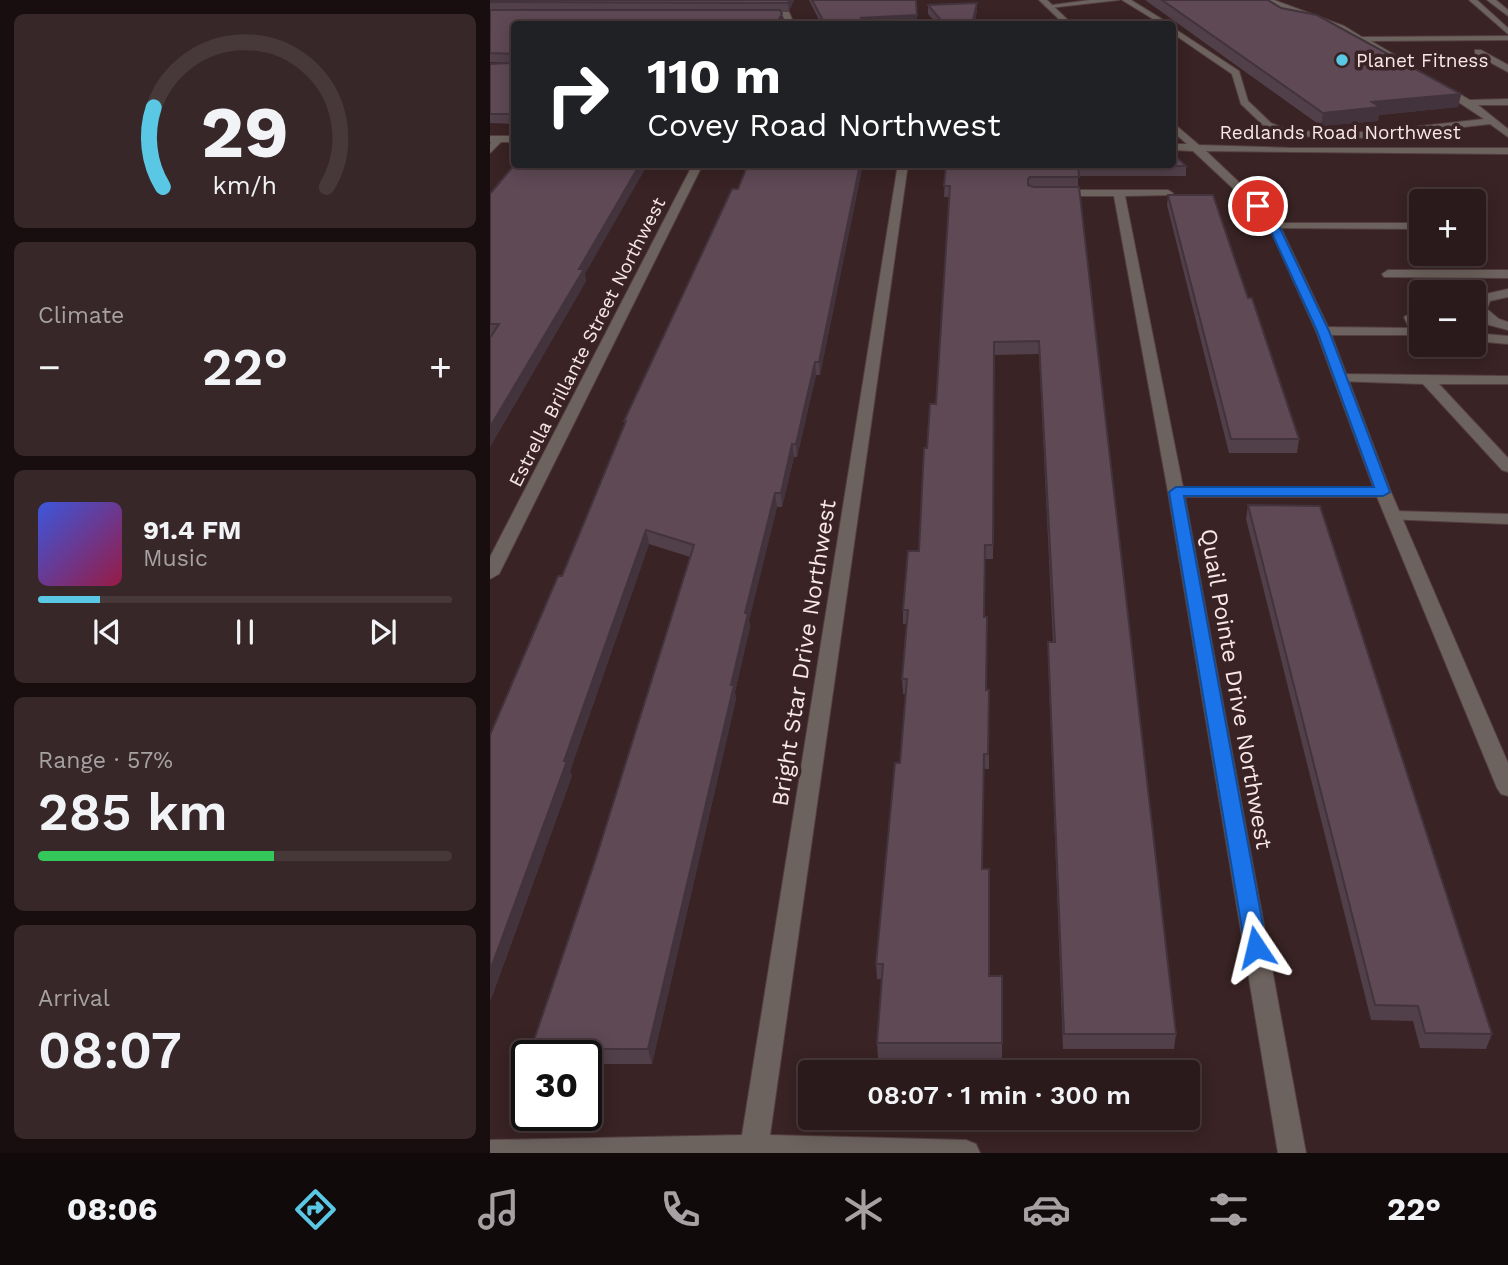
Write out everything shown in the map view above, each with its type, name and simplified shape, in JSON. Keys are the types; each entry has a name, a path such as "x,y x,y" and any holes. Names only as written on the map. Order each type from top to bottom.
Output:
{"street":[{"path":"1046,3 1115,0"},
{"path":"1126,0 1161,21"},
{"path":"1269,0 1363,39 1402,63"},
{"path":"1473,0 1508,32"},
{"path":"1491,0 1508,14"},
{"path":"1046,3 1065,21"},
{"path":"747,14 786,14 789,21"},
{"path":"1176,32 1236,73 1244,102 1268,125 1289,134 1368,135 1493,121"},
{"path":"1363,39 1508,38"},
{"path":"1478,52 1508,69"},
{"path":"1436,84 1493,121 1508,134"},
{"path":"1466,103 1508,102"},
{"path":"1176,129 1258,206 1274,226 1323,331 1383,492 1503,764 1508,788"},
{"path":"1289,134 1287,140 1292,151"},
{"path":"490,150 495,139"},
{"name":"Redlands Road Northwest","path":"1176,147 1292,151 1508,151"},
{"name":"Estrella Brillante Street Northwest","path":"490,574 696,168"},
{"name":"Bright Star Drive Northwest","path":"754,1148 902,168"},
{"path":"1046,192 1168,193"},
{"name":"Quail Pointe Drive Northwest","path":"1119,193 1176,492 1292,1153"},
{"path":"1274,226 1409,226"},
{"path":"1388,274 1508,274"},
{"path":"1508,293 1485,298 1480,310 1494,322 1508,326"},
{"path":"1323,331 1409,332"},
{"path":"1486,338 1508,341"},
{"path":"1340,378 1508,380"},
{"path":"1427,380 1508,467"},
{"path":"1176,492 1383,492"},
{"path":"1393,516 1508,519"},
{"path":"490,1153 754,1148 966,1153"}],"building":[{"path":"490,0 789,0 788,3"},
{"path":"812,0 916,0 917,15 861,18 863,21 823,21"},
{"path":"1162,0 1268,0 1281,8 1317,15 1461,94 1372,102 1380,107 1323,113"},
{"path":"977,3 973,20 980,21 941,21 928,5"},
{"path":"490,10 780,10 782,14 778,21 511,21 511,54 490,53"},
{"path":"511,63 511,114 490,114 490,64"},
{"path":"1176,157 1186,166 1176,166"},
{"path":"512,168 638,168 579,269 584,269 490,427 490,338 499,324 490,324 490,194"},
{"path":"746,168 859,168 819,362 815,362 796,444 792,444 781,493 775,493 745,613 748,613 731,685 734,685 648,1049 602,1049 602,1040 534,1040 596,858 694,545 646,530 564,761 567,761 490,971 490,735 558,576 562,576 624,421 732,189 738,189"},
{"path":"946,168 1078,168 1079,177 1030,177 1028,185 1079,187 1176,1034 1064,1034 1048,642 1055,642 1039,341 994,342 993,545 985,545 986,690 989,690 988,754 984,754 982,869 989,869 989,976 1002,976 1002,1043 877,1043 883,964 876,964 895,763 900,763 907,679 902,679 908,610 903,610 908,551 919,551 924,448 927,448 930,404 936,404 950,186 944,186"},
{"path":"1168,195 1213,195 1248,298 1252,298 1299,439 1231,439"},
{"path":"1248,505 1320,506 1492,1034 1425,1033 1418,1006 1375,1005"}],"place":[{"name":"Planet Fitness","path":"1342,60"}],"route":[{"path":"1256,947 1176,492 1383,492 1323,331 1274,226 1258,206"}]}
